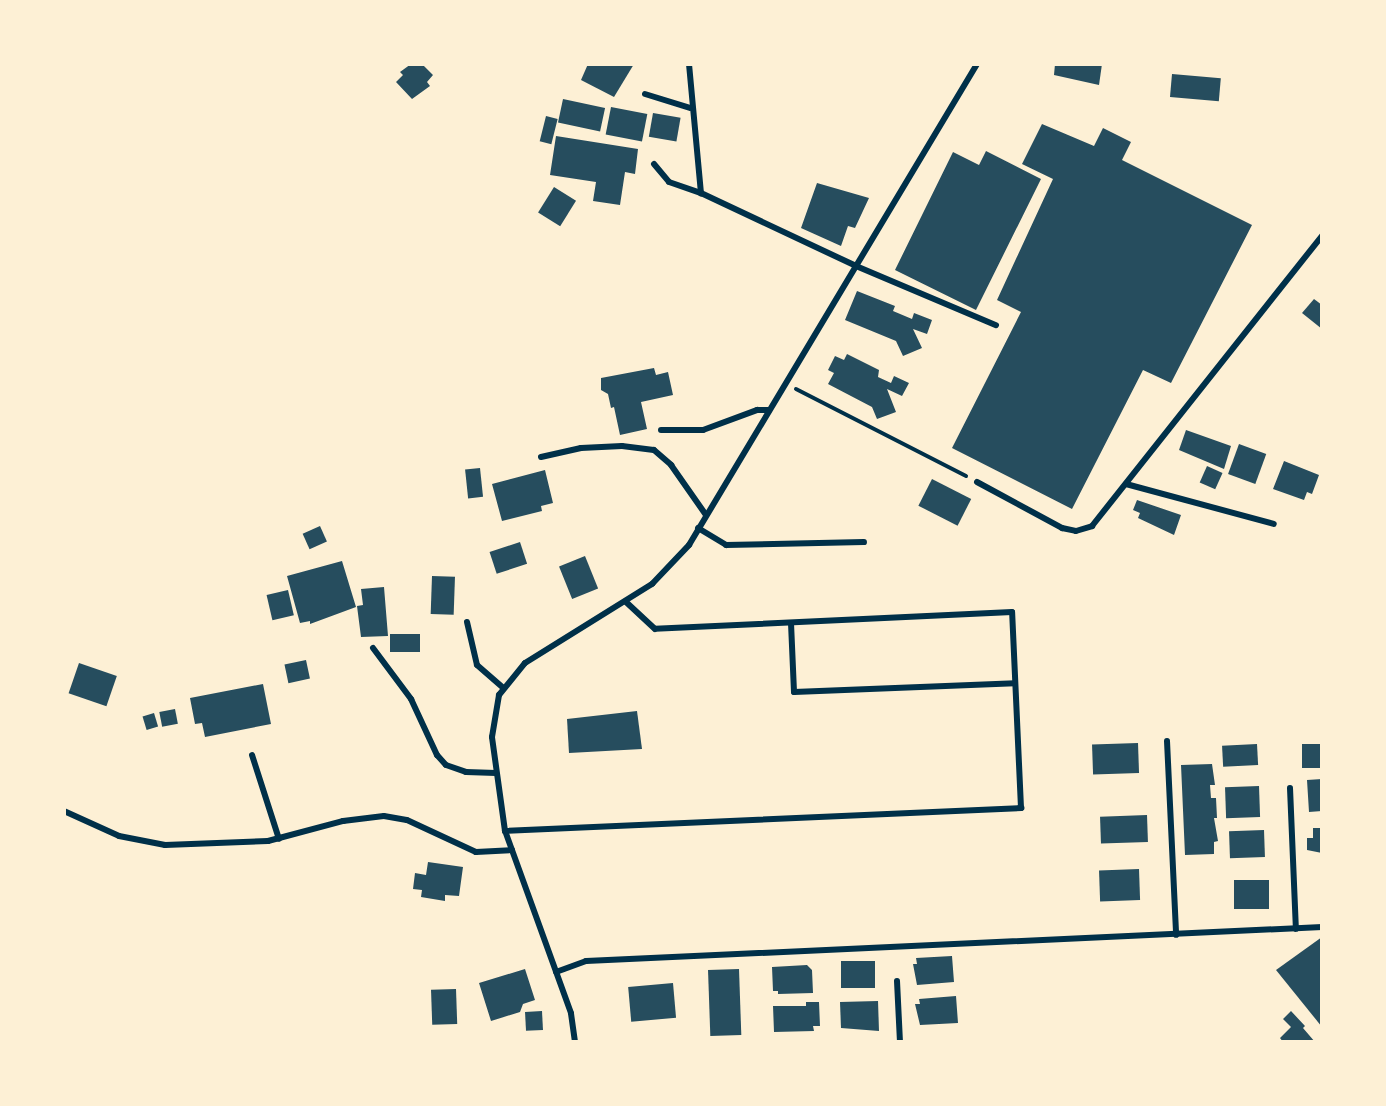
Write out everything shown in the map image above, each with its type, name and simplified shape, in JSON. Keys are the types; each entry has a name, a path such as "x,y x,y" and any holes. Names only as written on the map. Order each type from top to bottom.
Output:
{"street":[{"path":"688,64 690,108 701,193"},
{"path":"575,1041 571,1012 505,831 495,773 493,718 503,688 512,674 543,648 626,602 652,584 698,528 977,64"},
{"path":"645,94 690,108"},
{"path":"654,164 669,182 701,193 856,266 996,325"},
{"path":"977,482 1062,528 1076,531 1092,526 1322,236"},
{"path":"661,430 703,430 757,410 768,410"},
{"path":"541,457 581,448 622,446 654,450 671,465 706,516"},
{"path":"1126,484 1274,524"},
{"path":"698,528 726,545 864,542"},
{"path":"505,831 1021,808 1012,612 655,629 626,602"},
{"path":"467,622 477,665 503,688"},
{"path":"791,623 794,692 1015,683"},
{"path":"373,648 411,699 437,755 446,765 466,772 495,773"},
{"path":"1167,741 1176,935"},
{"path":"252,754 279,839"},
{"path":"1290,788 1296,929"},
{"path":"64,811 119,836 165,845 279,839 343,821 384,816 407,820 476,852 512,850"},
{"path":"556,972 586,961 1322,927"},
{"path":"897,981 900,1041"}],"path":[{"path":"785,383 977,482"}],"building":[{"path":"411,64 422,64 433,75 427,82 430,86 412,99 396,82 403,75 400,72"},
{"path":"588,64 634,64 614,97 581,80"},
{"path":"1055,64 1102,64 1099,85 1054,75"},
{"path":"1172,74 1221,78 1219,101 1170,97"},
{"path":"563,99 605,108 600,131 558,122"},
{"path":"611,107 647,114 642,142 606,134"},
{"path":"653,113 681,118 676,141 649,137"},
{"path":"546,116 558,119 551,144 540,141"},
{"path":"1042,124 1094,146 1103,128 1131,142 1122,160 1252,225 1171,383 1143,370 1072,509 952,448 1021,312 997,300 1053,179 1022,164"},
{"path":"556,136 638,149 635,174 625,172 620,205 593,201 596,182 550,175"},
{"path":"986,151 1041,179 976,310 895,270 953,152 979,165"},
{"path":"817,183 869,198 855,228 848,226 841,246 801,228"},
{"path":"554,187 576,201 560,226 538,212"},
{"path":"857,291 895,306 893,311 912,319 914,313 932,320 927,334 913,329 922,348 903,356 896,341 845,320"},
{"path":"1314,299 1322,305 1322,329 1302,313"},
{"path":"847,354 879,370 878,377 891,383 894,376 909,383 902,396 887,389 896,412 877,419 872,407 828,384 834,373 828,370 835,356 844,360"},
{"path":"654,368 656,375 668,372 673,395 641,402 647,429 620,435 614,407 611,408 608,394 601,390 601,378"},
{"path":"1186,430 1231,446 1224,469 1179,450"},
{"path":"1239,444 1266,454 1255,484 1228,474"},
{"path":"1284,461 1319,475 1312,494 1307,492 1304,500 1273,489"},
{"path":"1207,466 1223,473 1215,489 1200,482"},
{"path":"480,468 483,497 468,498 465,470"},
{"path":"545,470 553,503 541,506 542,511 502,521 492,484"},
{"path":"932,479 971,499 958,526 918,506"},
{"path":"1137,500 1181,515 1174,535 1138,518 1140,513 1133,510"},
{"path":"320,526 327,542 310,549 303,534"},
{"path":"520,542 527,564 497,574 490,552"},
{"path":"585,556 598,588 572,599 559,566"},
{"path":"342,561 356,607 310,624 310,621 300,623 287,576"},
{"path":"432,576 455,577 454,615 431,614"},
{"path":"384,587 388,636 361,637 357,606 363,605 361,589"},
{"path":"288,590 294,615 272,620 267,595"},
{"path":"390,634 420,634 420,652 390,652"},
{"path":"306,660 310,679 288,683 284,665"},
{"path":"79,663 117,676 106,706 69,693"},
{"path":"263,684 271,724 205,737 202,723 195,724 190,698"},
{"path":"175,709 178,724 162,727 159,712"},
{"path":"637,711 642,749 569,753 567,719"},
{"path":"154,713 158,726 147,730 143,717"},
{"path":"1138,743 1139,773 1093,775 1092,745"},
{"path":"1257,744 1258,765 1223,767 1222,746"},
{"path":"1302,744 1322,744 1322,768 1302,768"},
{"path":"1212,764 1215,785 1210,785 1211,798 1216,798 1217,818 1214,818 1218,841 1214,842 1214,854 1185,855 1181,765"},
{"path":"1322,779 1322,811 1309,812 1307,780"},
{"path":"1259,786 1260,817 1226,818 1225,787"},
{"path":"1147,815 1148,842 1101,844 1100,817"},
{"path":"1313,828 1322,828 1322,853 1307,850 1307,838 1313,838"},
{"path":"1264,830 1265,857 1230,858 1229,831"},
{"path":"428,862 463,867 459,896 445,895 445,901 421,897 422,890 413,889 415,873 426,875"},
{"path":"1139,869 1140,900 1100,901 1099,870"},
{"path":"1234,880 1269,880 1269,909 1234,909"},
{"path":"1322,937 1322,1027 1276,970"},
{"path":"952,956 954,982 917,985 913,964 917,964 916,958"},
{"path":"841,961 875,961 875,988 841,988"},
{"path":"807,965 812,970 813,993 778,994 778,991 773,991 772,967"},
{"path":"525,969 535,1000 523,1004 520,1012 491,1021 479,983"},
{"path":"739,969 741,1035 710,1036 708,970"},
{"path":"673,983 676,1018 631,1022 628,987"},
{"path":"456,989 457,1024 432,1025 431,990"},
{"path":"956,996 958,1023 920,1025 915,1004 920,1004 919,999"},
{"path":"878,1001 879,1031 841,1028 840,1002"},
{"path":"806,1002 819,1002 820,1026 813,1026 814,1031 774,1032 773,1006 806,1006"},
{"path":"542,1011 543,1030 526,1031 525,1012"},
{"path":"1291,1011 1305,1026 1303,1028 1315,1042 1283,1042 1280,1038 1291,1027 1283,1019"}]}
